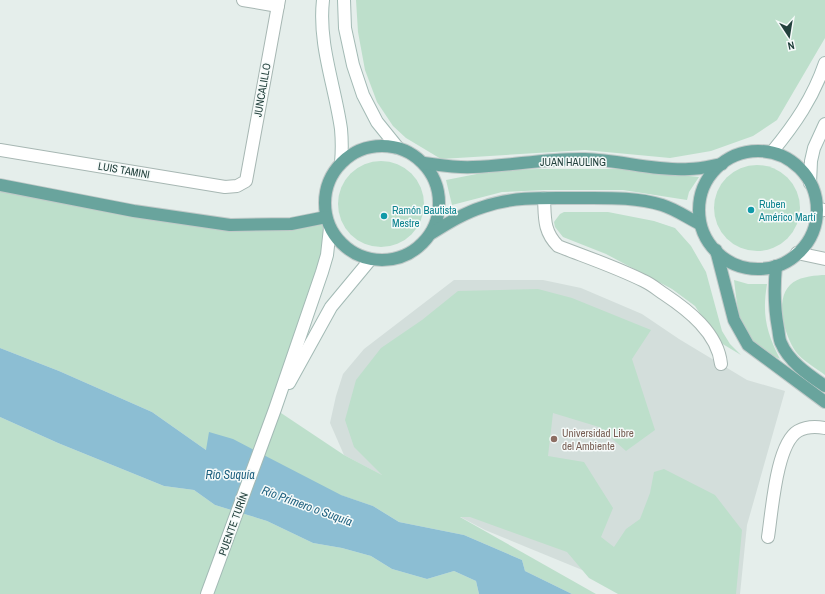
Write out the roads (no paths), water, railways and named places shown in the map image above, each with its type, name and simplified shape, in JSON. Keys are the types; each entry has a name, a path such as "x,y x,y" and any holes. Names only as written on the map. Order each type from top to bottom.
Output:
{"main road":[{"path":"243,0 278,3"},
{"path":"323,0 322,8 326,57 341,129 341,163"},
{"path":"344,0 345,28 353,65 363,95 377,122 398,148"},
{"name":"JUNCALILLO","path":"246,181 278,3"},
{"path":"772,152 794,126 817,83 825,63"},
{"path":"810,183 810,161 825,124"},
{"path":"386,146 398,148 412,154 424,163 433,176 438,190 440,204 438,219 432,233 423,244 412,253 399,259 384,261 370,260 350,252 335,237 328,222 324,198 326,188 330,179 341,163 351,155 368,148 386,146"},
{"name":"LUIS TAMINI","path":"0,150 225,187 237,186 246,181"},
{"path":"752,151 772,152 791,160 804,172 815,190 821,209 807,244 793,257 776,266 758,269 739,266 722,257 709,242 700,224 699,204 705,184 716,168 733,156 752,151"},
{"name":"JUAN HAULING","path":"424,163 456,167 474,167 550,160 585,159 625,162 663,168 689,169 722,164"},
{"path":"0,185 134,211 230,225 328,222"},
{"path":"432,233 459,216 484,206 509,200 544,198 614,198 643,200 664,206 700,224"},
{"path":"544,198 546,226 550,238 558,246 645,281 678,304 694,316 709,336 717,348 720,356 720,364"},
{"name":"PUENTE TURÍN","path":"208,594 275,409 322,272 327,255 328,222"},
{"path":"716,250 734,320 748,345 825,402"},
{"path":"798,253 825,259"},
{"name":"PUENTE TURÍN","path":"275,409 331,308 370,260"},
{"path":"776,266 774,292 775,313 781,343 790,357 803,370 825,386"},
{"path":"768,537 778,470 788,442 798,432 814,426 825,428"}],"water":[{"name":"Río Suquía","path":"0,348 59,371 152,412 206,450 209,432 233,439 341,495 373,506 399,522 464,535 522,560 525,571 572,594 479,594 476,581 454,571 427,579 392,569 371,556 342,548 313,543 267,521 215,505 194,490 164,486 58,443 0,417"}],"place":[{"name":"Ruben Américo Martí","path":"751,210"},
{"name":"Ramón Bautista Mestre","path":"384,216"},
{"name":"Universidad Libre del Ambiente","path":"554,439"}],"water label":[{"name":"Río Primero o Suquía","path":"307,506"}]}
